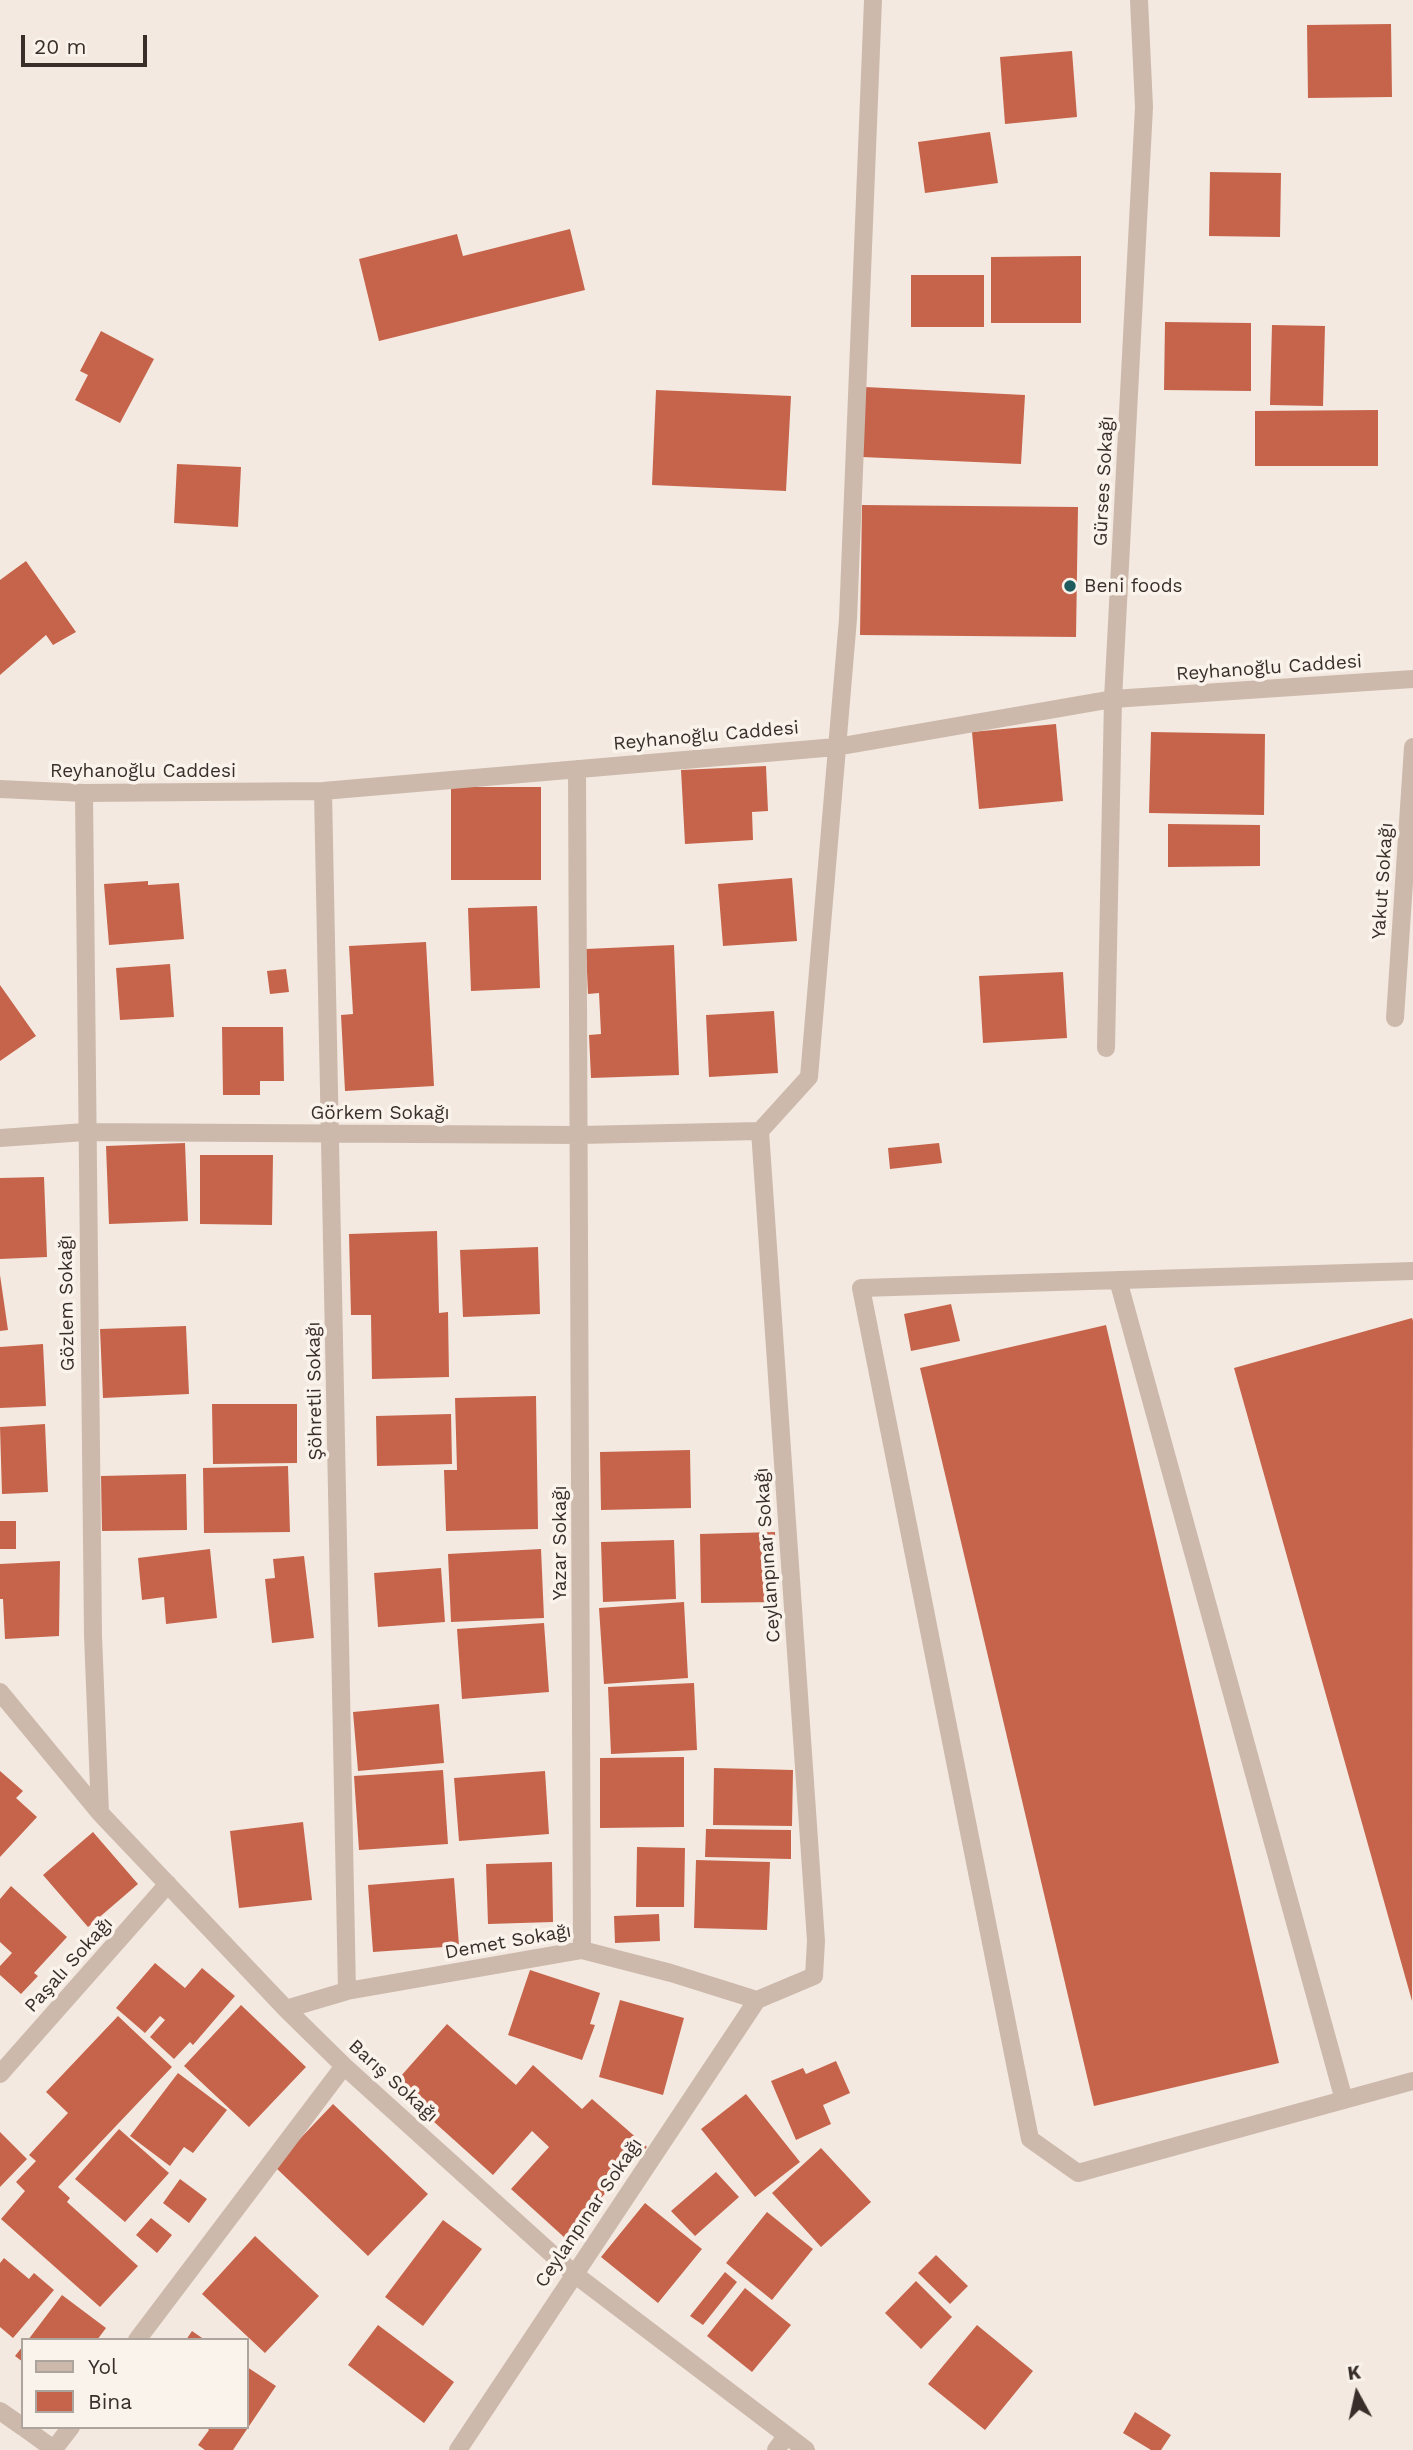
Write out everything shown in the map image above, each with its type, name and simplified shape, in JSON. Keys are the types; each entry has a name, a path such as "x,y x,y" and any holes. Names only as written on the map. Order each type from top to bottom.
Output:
{"street":[{"path":"760,1131 809,1077 848,619 873,0"},
{"name":"Gürses Sokağı","path":"1106,1048 1113,699 1144,107 1139,0"},
{"name":"Reyhanoğlu Caddesi","path":"0,789 84,793 323,791 836,747 1113,699 1413,679"},
{"name":"Yakut Sokağı","path":"1395,1018 1413,747"},
{"name":"Yazar Sokağı","path":"577,769 582,1950"},
{"name":"Şöhretli Sokağı","path":"323,791 347,1991"},
{"name":"Gözlem Sokağı","path":"84,793 85,1132 93,1635 100,1813"},
{"name":"Görkem Sokağı","path":"0,1138 85,1132 580,1135 760,1131"},
{"name":"Ceylanpınar Sokağı","path":"457,2450 757,2000 814,1976 816,1941 760,1131"},
{"path":"1413,1271 861,1288 1030,2139 1078,2173 1413,2081"},
{"path":"1118,1280 1344,2100"},
{"name":"Barış Sokağı","path":"0,1692 100,1813 286,2009 344,2066 573,2273 781,2443 806,2450"},
{"name":"Paşalı Sokağı","path":"0,2074 169,1884"},
{"name":"Demet Sokağı","path":"286,2009 347,1991 582,1950 671,1973 757,2000"},
{"path":"139,2338 344,2066"},
{"path":"0,2411 21,2426"},
{"path":"26,2429 55,2450 70,2429"}],"building":[{"path":"1391,24 1392,97 1308,98 1307,25"},
{"path":"1072,51 1077,117 1005,124 1000,57"},
{"path":"990,132 998,183 925,193 918,142"},
{"path":"1210,172 1281,173 1280,237 1209,236"},
{"path":"570,229 585,290 379,341 359,259 457,234 463,256"},
{"path":"1081,256 1081,323 991,323 991,257"},
{"path":"911,275 984,275 984,327 911,327"},
{"path":"1165,322 1251,323 1251,391 1164,390"},
{"path":"1272,325 1325,326 1323,406 1270,405"},
{"path":"101,331 154,359 120,423 75,400 88,375 80,371"},
{"path":"865,387 1025,395 1021,464 862,457"},
{"path":"656,390 791,396 786,491 652,485"},
{"path":"1378,410 1378,466 1255,466 1255,411"},
{"path":"177,464 241,467 238,527 174,523"},
{"path":"862,505 1078,507 1076,637 860,635"},
{"path":"26,561 76,632 53,645 46,635 0,675 0,580"},
{"path":"1056,724 1063,801 979,809 972,732"},
{"path":"1151,732 1265,734 1264,815 1149,813"},
{"path":"766,766 768,811 752,812 753,840 685,844 681,770"},
{"path":"451,787 541,787 541,880 451,880"},
{"path":"1168,824 1260,825 1260,866 1168,867"},
{"path":"792,878 797,941 723,946 718,884"},
{"path":"148,881 148,885 179,883 184,939 109,945 104,884"},
{"path":"537,906 540,988 471,991 468,908"},
{"path":"426,942 434,1086 345,1091 341,1015 353,1014 349,946"},
{"path":"674,945 679,1075 591,1078 589,1035 601,1034 599,993 588,994 586,949"},
{"path":"170,964 174,1017 120,1020 116,968"},
{"path":"286,969 289,992 270,994 267,971"},
{"path":"1063,972 1067,1038 983,1043 979,976"},
{"path":"0,985 36,1036 0,1061"},
{"path":"774,1011 778,1073 709,1077 706,1015"},
{"path":"222,1027 283,1027 284,1081 260,1081 260,1095 223,1095"},
{"path":"185,1143 188,1221 109,1224 106,1146"},
{"path":"939,1143 942,1163 890,1169 888,1148"},
{"path":"200,1155 273,1155 272,1225 200,1224"},
{"path":"44,1177 47,1257 0,1259 0,1178"},
{"path":"437,1231 439,1313 448,1312 449,1377 372,1379 371,1315 351,1315 349,1234"},
{"path":"538,1247 540,1314 463,1317 460,1250"},
{"path":"0,1275 8,1330 0,1331"},
{"path":"951,1304 960,1341 911,1351 904,1314"},
{"path":"1412,1318 1413,1321 1412,2001 1234,1368"},
{"path":"1106,1325 1279,2063 1094,2106 920,1368"},
{"path":"186,1326 189,1394 103,1398 100,1329"},
{"path":"43,1344 46,1406 0,1408 0,1347"},
{"path":"536,1396 538,1529 446,1531 444,1470 457,1470 455,1398"},
{"path":"212,1404 297,1404 297,1463 213,1464"},
{"path":"451,1414 452,1464 377,1466 376,1416"},
{"path":"45,1424 48,1492 2,1494 0,1427"},
{"path":"690,1450 691,1508 601,1510 600,1452"},
{"path":"288,1466 290,1532 204,1533 203,1468"},
{"path":"186,1474 187,1530 102,1531 101,1476"},
{"path":"0,1521 16,1521 16,1549 0,1549"},
{"path":"775,1532 777,1602 701,1603 700,1534"},
{"path":"674,1540 676,1599 603,1602 601,1542"},
{"path":"210,1549 217,1618 166,1624 164,1597 142,1600 138,1558"},
{"path":"541,1549 544,1618 451,1622 448,1554"},
{"path":"304,1556 314,1638 272,1643 265,1579 275,1578 273,1559"},
{"path":"60,1561 59,1636 5,1639 3,1599 0,1599 0,1564"},
{"path":"441,1568 445,1622 378,1627 374,1573"},
{"path":"684,1602 688,1678 604,1684 599,1608"},
{"path":"544,1623 549,1692 462,1699 457,1629"},
{"path":"694,1683 697,1750 611,1754 608,1687"},
{"path":"439,1704 444,1763 358,1771 353,1712"},
{"path":"684,1757 684,1827 600,1828 600,1758"},
{"path":"714,1768 793,1770 792,1826 713,1825"},
{"path":"443,1770 448,1844 359,1850 354,1776"},
{"path":"0,1771 23,1791 16,1798 37,1817 0,1857"},
{"path":"545,1771 549,1834 459,1841 454,1778"},
{"path":"303,1822 312,1900 239,1908 230,1831"},
{"path":"706,1829 791,1830 791,1859 705,1857"},
{"path":"93,1832 138,1884 88,1927 43,1875"},
{"path":"637,1847 685,1848 684,1907 636,1907"},
{"path":"696,1860 770,1862 767,1930 694,1928"},
{"path":"552,1862 553,1922 488,1924 486,1864"},
{"path":"454,1878 459,1946 373,1952 368,1885"},
{"path":"11,1886 67,1937 34,1973 38,1976 21,1994 0,1975 0,1966 12,1953 0,1942 0,1899"},
{"path":"659,1914 660,1941 615,1943 614,1916"},
{"path":"155,1963 185,1988 202,1968 235,1996 193,2045 190,2042 174,2059 150,2037 165,2020 160,2016 145,2033 116,2008"},
{"path":"530,1970 600,1993 590,2024 595,2025 582,2060 508,2035"},
{"path":"620,2000 684,2018 663,2095 599,2077"},
{"path":"241,2005 306,2067 249,2127 184,2066"},
{"path":"118,2016 172,2067 58,2187 70,2198 67,2202 138,2266 100,2307 1,2219 25,2191 16,2182 36,2161 29,2155 68,2113 46,2092"},
{"path":"447,2024 516,2085 533,2065 582,2109 592,2099 647,2147 565,2238 511,2189 549,2147 532,2131 493,2175 393,2085"},
{"path":"836,2061 850,2093 823,2105 831,2124 796,2140 771,2081 803,2068 806,2074"},
{"path":"178,2073 227,2110 193,2153 184,2147 170,2166 130,2136"},
{"path":"746,2094 800,2162 755,2197 701,2129"},
{"path":"333,2104 428,2194 368,2256 274,2166"},
{"path":"119,2129 169,2173 125,2222 75,2179"},
{"path":"0,2132 27,2159 0,2187"},
{"path":"821,2148 871,2202 821,2247 772,2193"},
{"path":"716,2172 739,2197 695,2236 671,2211"},
{"path":"180,2179 207,2199 189,2223 163,2203"},
{"path":"645,2203 702,2249 658,2303 601,2257"},
{"path":"767,2212 813,2249 772,2300 726,2263"},
{"path":"151,2218 172,2235 157,2253 136,2235"},
{"path":"443,2220 482,2249 423,2326 385,2297"},
{"path":"255,2236 319,2296 265,2353 202,2294"},
{"path":"936,2255 968,2286 950,2304 918,2273"},
{"path":"4,2258 29,2279 34,2273 54,2290 13,2338 0,2327 0,2263"},
{"path":"725,2272 737,2282 703,2325 690,2316"},
{"path":"916,2281 952,2317 921,2349 885,2313"},
{"path":"745,2288 791,2325 752,2372 707,2336"},
{"path":"62,2295 106,2328 98,2338 30,2338"},
{"path":"378,2325 454,2382 424,2423 348,2365"},
{"path":"977,2325 1033,2371 985,2430 928,2384"},
{"path":"192,2331 202,2338 187,2338"},
{"path":"21,2348 21,2360 15,2356"},
{"path":"248,2368 276,2386 248,2428"},
{"path":"1135,2412 1171,2435 1161,2450 1151,2450 1123,2433"},
{"path":"247,2429 233,2450 205,2450 198,2445 209,2430"}],"place":[{"name":"Beni foods","path":"1070,586"}]}
